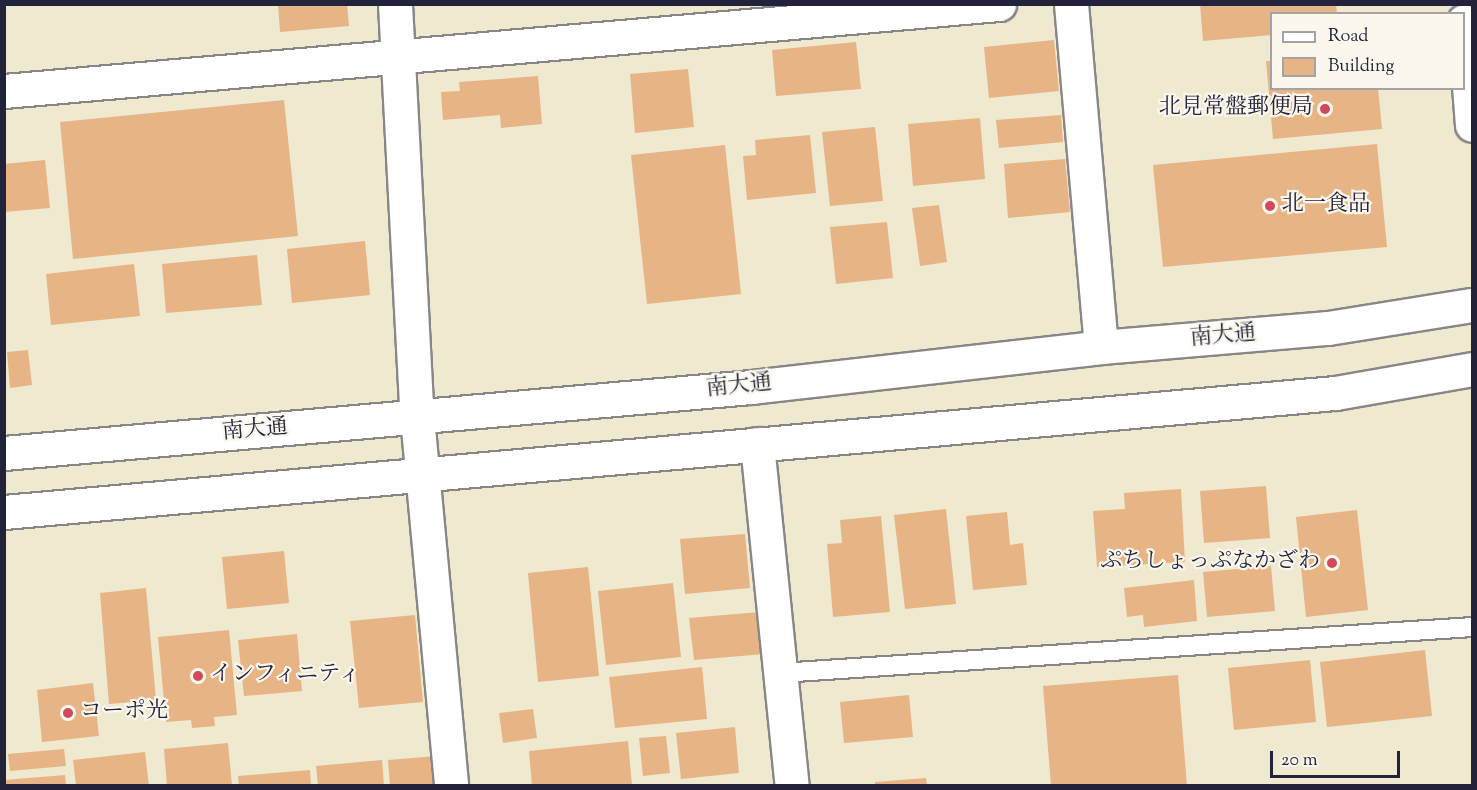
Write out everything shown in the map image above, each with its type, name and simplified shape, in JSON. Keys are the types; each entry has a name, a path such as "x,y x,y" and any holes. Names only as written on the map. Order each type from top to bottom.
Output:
{"street":[{"path":"395,4 400,58 421,474 451,786"},
{"path":"4,91 999,4"},
{"path":"1071,4 1101,347"},
{"path":"1465,27 1469,52 1473,124"},
{"name":"南大通","path":"4,453 751,387 1101,347 1328,328 1473,305"},
{"path":"4,512 1336,393 1473,369"},
{"path":"757,444 792,786"}],"lane":[{"path":"780,672 1473,627"}],"building":[{"path":"278,4 347,4 349,26 280,32"},
{"path":"1200,4 1336,4 1337,12 1270,12 1270,35 1203,41"},
{"path":"1054,40 1059,91 989,98 984,47"},
{"path":"856,42 861,89 776,96 772,50"},
{"name":"北見常盤郵便局","path":"1266,61 1270,61 1270,90 1378,90 1382,129 1273,139"},
{"path":"688,69 694,127 635,133 630,74"},
{"path":"538,76 542,124 501,128 500,115 443,120 441,92 460,91 459,82"},
{"path":"284,100 298,236 73,259 60,122"},
{"path":"1061,115 1063,142 999,148 996,120"},
{"path":"980,118 985,179 913,186 908,124"},
{"path":"875,127 883,201 830,206 822,132"},
{"path":"810,135 816,193 747,200 743,156 756,155 755,140"},
{"name":"北一食品","path":"1377,144 1387,247 1163,267 1153,165"},
{"path":"725,145 741,294 647,304 631,155"},
{"path":"1065,159 1070,212 1008,218 1004,164"},
{"path":"45,160 50,208 4,212 4,164"},
{"path":"939,205 947,262 920,266 912,208"},
{"path":"887,222 893,278 836,284 830,227"},
{"path":"365,241 370,295 292,303 287,249"},
{"path":"257,255 262,305 166,313 162,264"},
{"path":"134,264 140,316 51,325 46,274"},
{"path":"28,350 32,385 10,388 7,352"},
{"path":"1266,486 1270,538 1204,543 1200,491"},
{"path":"1181,489 1185,562 1097,567 1093,511 1125,509 1124,493"},
{"path":"946,509 956,604 905,609 894,515"},
{"name":"ぷちしょっぷなかざわ","path":"1357,510 1368,610 1306,617 1296,517"},
{"path":"1007,512 1010,545 1023,543 1027,585 973,590 966,516"},
{"path":"881,516 890,612 833,617 827,544 842,543 840,520"},
{"path":"745,534 750,588 685,594 680,539"},
{"path":"284,551 289,603 227,609 222,557"},
{"path":"1271,566 1275,611 1207,617 1203,572"},
{"path":"588,567 599,676 538,682 528,573"},
{"path":"1194,580 1197,621 1144,627 1143,615 1127,617 1124,588"},
{"path":"673,583 681,657 606,665 598,591"},
{"path":"146,588 156,700 109,704 100,593"},
{"path":"759,612 764,654 694,660 689,618"},
{"path":"415,615 423,702 359,708 350,621"},
{"name":"インフィニティ","path":"229,630 237,715 214,717 215,726 192,728 191,720 166,722 158,637"},
{"path":"297,634 302,691 244,696 238,640"},
{"path":"1425,650 1432,716 1327,727 1320,662"},
{"path":"1310,660 1316,722 1234,730 1228,668"},
{"path":"702,667 707,719 615,728 609,677"},
{"path":"1178,675 1187,786 1051,786 1043,686"},
{"name":"コーポ光","path":"93,683 99,736 42,742 37,690"},
{"path":"909,695 913,737 844,743 840,702"},
{"path":"533,709 537,738 503,743 499,713"},
{"path":"735,727 739,773 681,779 676,733"},
{"path":"666,736 670,773 643,776 639,738"},
{"path":"628,741 632,786 532,786 529,751"},
{"path":"228,743 232,786 167,786 164,749"},
{"path":"64,749 66,766 10,771 8,754"},
{"path":"145,752 149,786 76,786 73,760"},
{"path":"436,756 439,786 390,786 388,760"},
{"path":"382,760 384,786 318,786 316,766"},
{"path":"310,770 311,786 239,786 238,776"},
{"path":"65,775 66,786 4,786 4,780"},
{"path":"926,778 927,786 875,786 875,782"}],"place":[{"name":"北見常盤郵便局","path":"1325,109"},
{"name":"北一食品","path":"1270,206"},
{"name":"ぷちしょっぷなかざわ","path":"1332,563"},
{"name":"インフィニティ","path":"198,676"},
{"name":"コーポ光","path":"68,713"}]}
